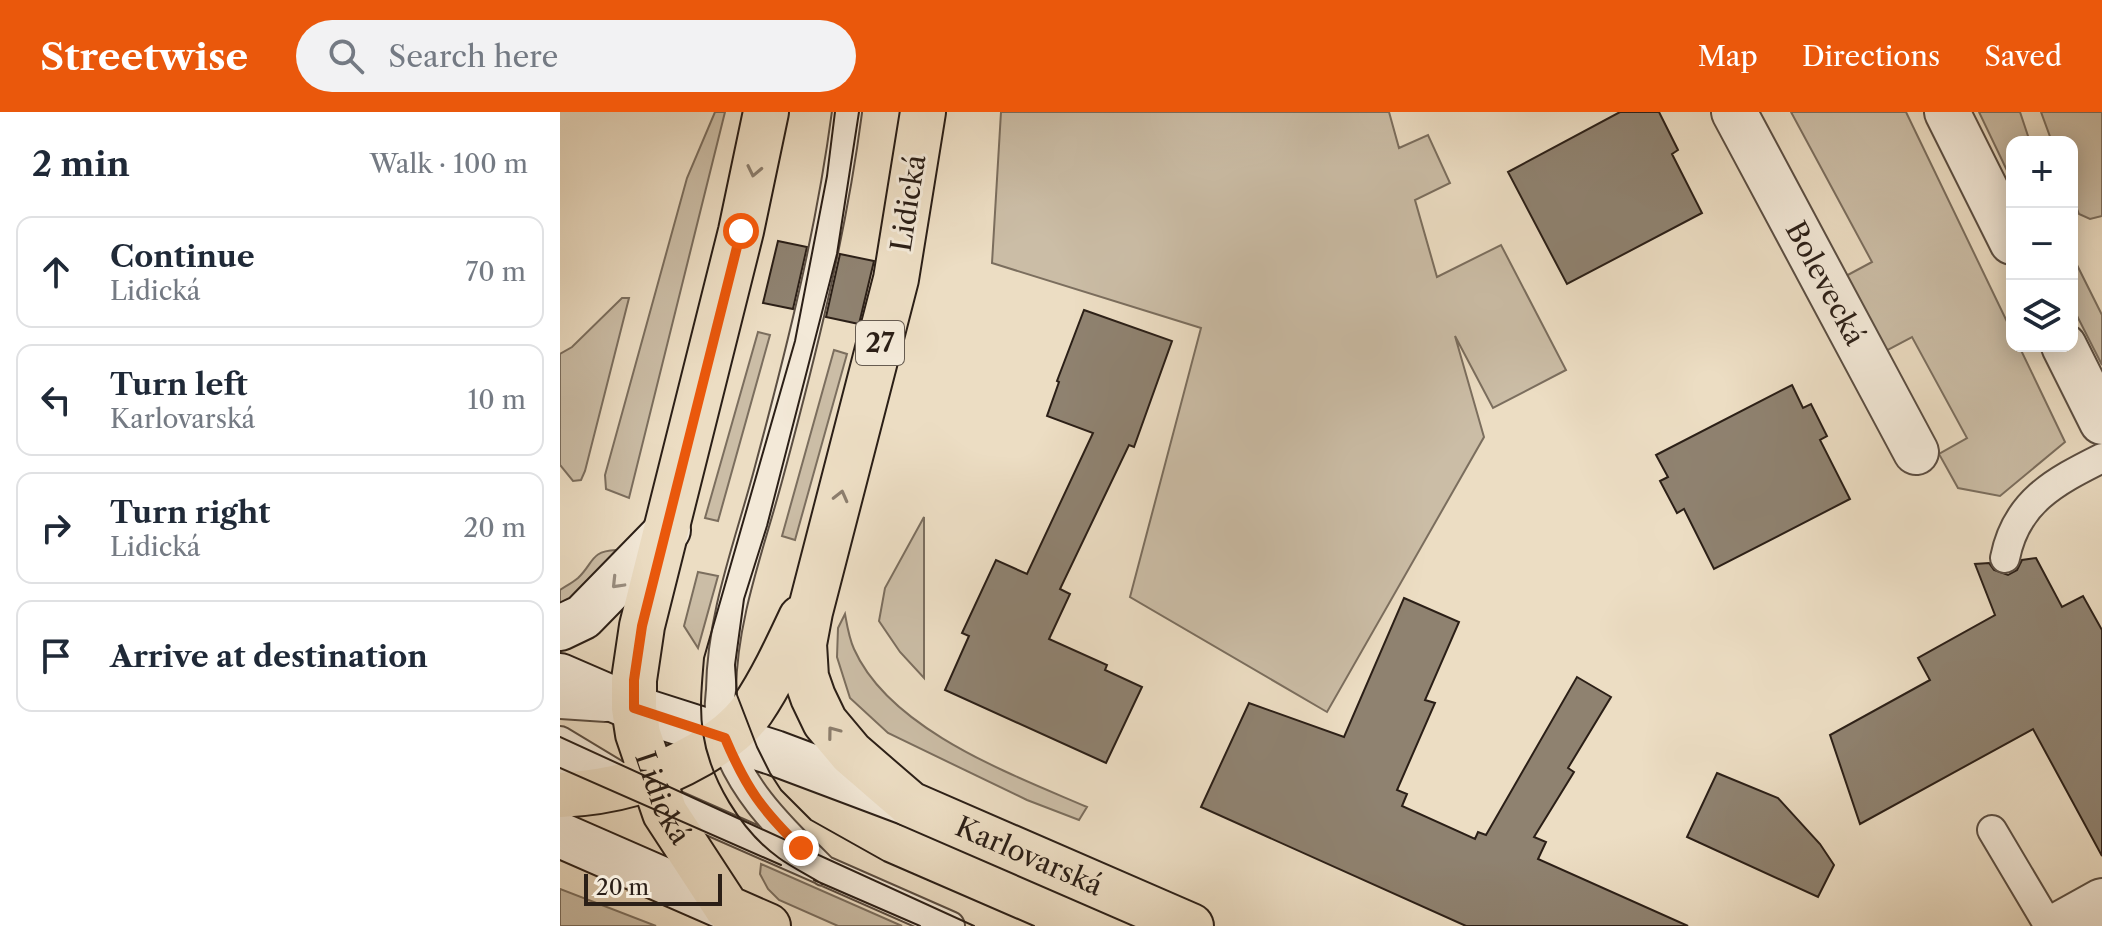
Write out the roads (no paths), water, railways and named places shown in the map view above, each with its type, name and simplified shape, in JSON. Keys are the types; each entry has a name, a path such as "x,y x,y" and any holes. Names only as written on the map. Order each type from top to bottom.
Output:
{"main road":[{"name":"Lidická","path":"727,908 665,813 638,788 634,680 642,626 741,231 766,112"},
{"name":"Lidická","path":"821,572 896,279 923,112"},
{"name":"Bolevecká","path":"1734,112 1916,452"},
{"path":"1947,112 2006,230"},
{"path":"2067,352 2102,422"},
{"path":"560,628 583,617 668,530"},
{"path":"560,795 638,788 725,738 750,713 783,657 821,572"},
{"name":"Karlovarská","path":"821,572 804,644 806,677 813,697 838,739 910,804"},
{"name":"Karlovarská","path":"560,676 634,708 775,753 910,804 1191,926"},
{"path":"560,835 768,926"},
{"path":"2057,926 2102,901"}],"lane":[{"path":"824,871 777,825 750,792 738,771 720,724 721,676 730,610 822,269 847,112"},
{"path":"2005,558 2009,539 2023,511 2055,484 2102,458"},
{"name":"Karlovarská","path":"560,704 634,708"},
{"path":"560,741 638,788 950,926"},
{"path":"560,768 638,788"},
{"path":"1992,830 2049,926"}],"tram line":[{"path":"822,884 765,847 729,803 712,768 703,733 701,705 704,658 795,341 827,176 835,112"},
{"path":"859,112 837,254 767,526 744,599 735,665 737,695 770,773 781,790 811,820 884,861 1034,926"},
{"path":"560,737 974,926"},
{"path":"560,768 781,865"},
{"path":"814,880 920,926"}]}
